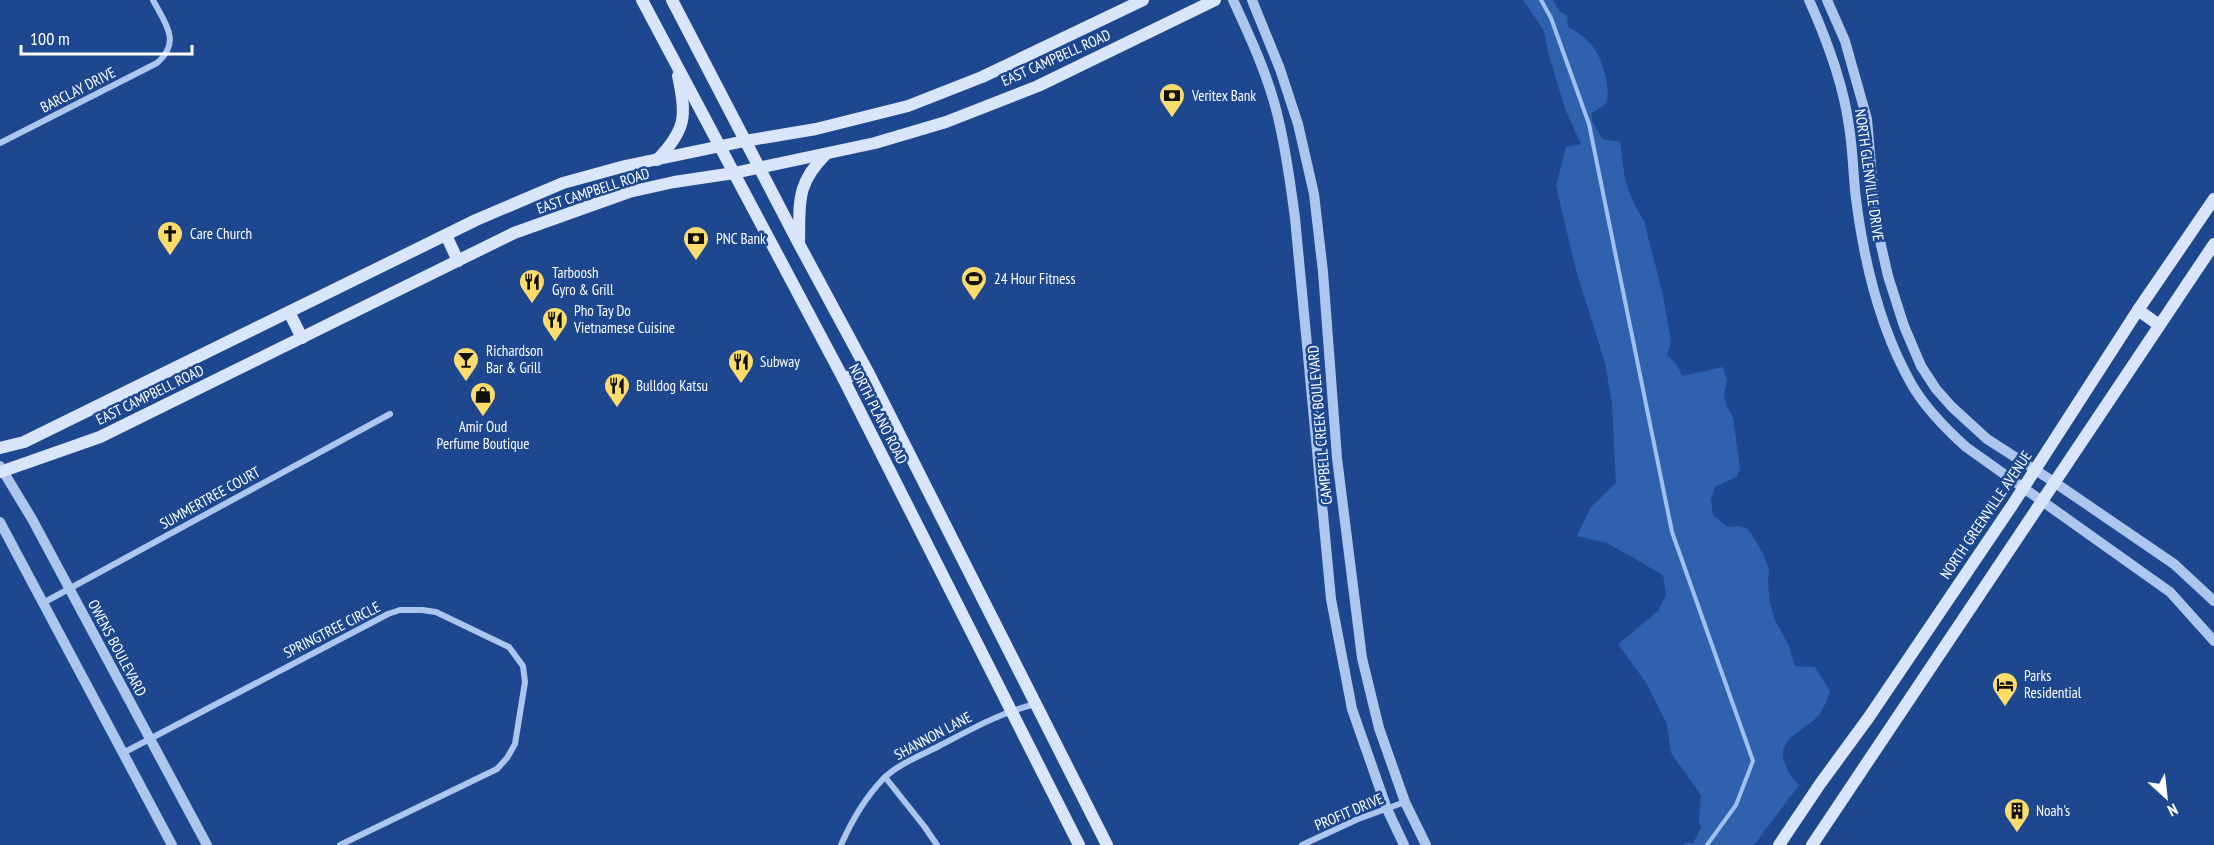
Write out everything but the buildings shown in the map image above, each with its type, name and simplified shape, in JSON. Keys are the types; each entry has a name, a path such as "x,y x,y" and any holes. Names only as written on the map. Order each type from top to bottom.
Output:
{"main road":[{"name":"NORTH PLANO ROAD","path":"642,0 843,378 1079,845"},
{"name":"NORTH PLANO ROAD","path":"672,0 868,372 1107,845"},
{"name":"EAST CAMPBELL ROAD","path":"0,448 24,442 476,220 563,183 745,141 806,132 908,106 982,77 1143,0"},
{"name":"EAST CAMPBELL ROAD","path":"1,470 100,437 514,233 629,192 674,182 734,173 910,134 1038,86 1215,0"},
{"path":"657,160 672,144 679,132 682,118 684,104 674,60"},
{"path":"799,244 801,197 805,181 815,165 826,154"},
{"name":"NORTH GREENVILLE AVENUE","path":"1779,845 1869,717 2036,470 2138,310 2214,199"},
{"path":"446,235 459,261"},
{"path":"1812,845 2214,244"},
{"path":"2138,310 2159,326"},
{"path":"289,312 302,338"},
{"path":"843,378 868,372"}],"street":[{"name":"BARCLAY DRIVE","path":"0,143 165,57 170,46 170,33 153,0"},
{"name":"CAMPBELL CREEK BOULEVARD","path":"1233,0 1267,79 1280,125 1290,184 1313,396 1331,599 1352,709 1387,809 1404,845"},
{"name":"CAMPBELL CREEK BOULEVARD","path":"1252,0 1280,69 1297,120 1311,182 1323,272 1331,395 1362,658 1379,728 1405,802 1426,845"},
{"name":"NORTH GLENVILLE DRIVE","path":"1809,0 1839,81 1849,124 1861,240 1879,307 1901,364 1913,387 1946,428 1966,447 2170,592 2214,641"},
{"name":"NORTH GLENVILLE DRIVE","path":"1827,0 1845,41 1867,120 1876,223 1888,276 1920,366 1936,389 1987,439 2174,564 2214,601"},
{"path":"1290,184 1311,182"},
{"path":"1313,396 1331,395"},
{"name":"SUMMERTREE COURT","path":"42,603 390,414"},
{"name":"OWENS BOULEVARD","path":"1,470 69,589 207,845"},
{"path":"0,522 172,845"},
{"name":"SPRINGTREE CIRCLE","path":"123,753 353,632 400,610 436,612 509,647 523,666 525,682 515,744 507,758 497,769 340,845"},
{"path":"1343,661 1362,658"},
{"name":"SHANNON LANE","path":"841,845 852,820 866,798 885,777 903,765 1012,710 1036,704"},
{"path":"885,777 937,845"},
{"name":"PROFIT DRIVE","path":"1302,845 1358,819 1405,802"}],"shaded area":[{"path":"1523,0 1553,0 1560,12 1567,15 1568,27 1588,41 1601,61 1607,87 1607,103 1592,113 1592,121 1602,139 1620,142 1625,179 1634,204 1644,221 1662,291 1671,341 1667,355 1677,365 1682,376 1723,367 1727,380 1724,395 1733,418 1740,469 1736,477 1715,487 1711,500 1713,515 1727,527 1739,526 1748,529 1763,553 1769,569 1770,603 1795,666 1815,667 1830,691 1818,716 1788,741 1785,747 1784,761 1790,774 1799,785 1754,845 1684,845 1693,843 1701,828 1699,820 1701,795 1671,753 1667,724 1647,684 1618,644 1658,611 1666,595 1663,575 1607,543 1577,536 1591,507 1616,483 1612,403 1605,363 1576,270 1556,186 1566,147 1581,144 1565,109 1544,31"}],"waterway":[{"path":"1541,0 1551,18 1589,124 1672,532 1753,761 1736,805 1707,845"}],"place":[{"name":"Veritex Bank","path":"1172,119"},
{"name":"Care Church","path":"170,257"},
{"name":"PNC Bank","path":"696,262"},
{"name":"24 Hour Fitness","path":"974,302"},
{"name":"Tarboosh Gyro & Grill","path":"532,305"},
{"name":"Pho Tay Do Vietnamese Cuisine","path":"555,343"},
{"name":"Richardson Bar & Grill","path":"466,383"},
{"name":"Subway","path":"741,385"},
{"name":"Bulldog Katsu","path":"617,409"},
{"name":"Amir Oud Perfume Boutique","path":"483,418"},
{"name":"Parks Residential","path":"2005,708"},
{"name":"Noah's","path":"2017,834"}]}
